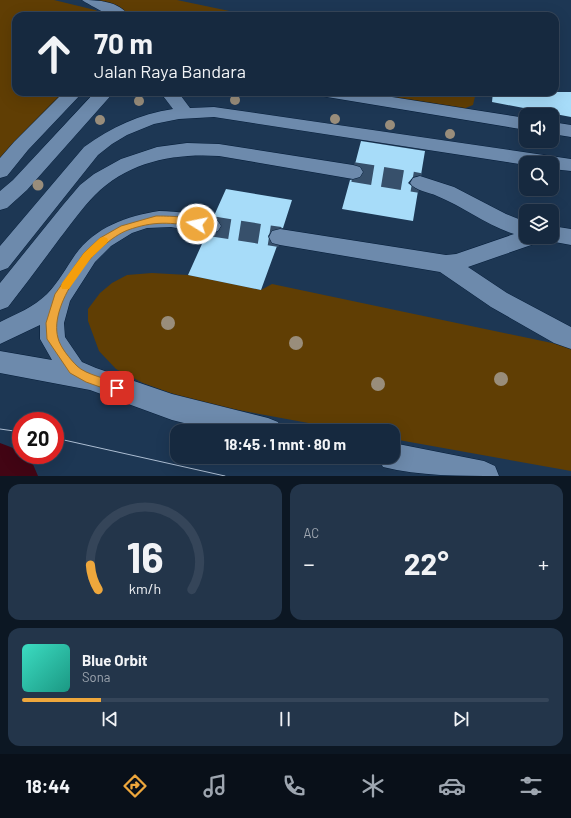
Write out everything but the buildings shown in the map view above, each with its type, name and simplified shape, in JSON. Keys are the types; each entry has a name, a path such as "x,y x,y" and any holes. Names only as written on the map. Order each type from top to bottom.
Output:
{"lane":[{"path":"89,0 115,12"},
{"path":"0,171 20,146 70,96"},
{"path":"0,203 20,185 101,96"},
{"path":"172,96 185,113"},
{"path":"352,96 519,123"},
{"path":"60,106 86,111"},
{"path":"0,262 91,151 105,139 122,129 157,117 185,113 214,112 571,165"},
{"path":"559,129 571,131"},
{"path":"20,146 48,153"},
{"path":"0,300 78,199 100,179 126,165 150,155 176,149 204,149 352,172"},
{"path":"420,183 438,187 519,228"},
{"path":"0,334 50,305 59,296 88,255 110,236 124,228 140,222 171,219 210,226"},
{"path":"559,235 571,237"},
{"path":"280,237 446,264 457,262 519,240"},
{"path":"446,264 499,300 564,336 571,338"},
{"path":"59,296 52,323 53,339 73,370 90,378 172,407 240,424"},
{"path":"0,362 90,378"},
{"path":"400,458 484,476"}],"shaded area":[{"path":"0,0 54,0 100,12 12,12 12,96 66,96 0,166"},
{"path":"98,0 177,0 234,12 124,12 117,7"},
{"path":"377,96 475,96 473,105 463,109"},
{"path":"152,273 188,275 261,290 272,284 571,347 571,471 400,440 400,424 314,424 227,408 176,395 143,383 116,369 99,351 88,321 88,309 100,293 112,283 127,275"}],"waterway":[{"path":"0,474 7,476"}],"tunnel":[{"path":"353,172 420,183"},
{"path":"210,226 280,237"}],"tram line":[{"path":"0,429 12,431"},
{"path":"64,440 225,476"}],"slow traffic":[{"path":"66,286 88,255 104,240"}],"route":[{"path":"117,388 73,370 62,354 53,339 52,323 59,296 88,255 103,241 124,228 140,222 171,219 197,224"}]}
